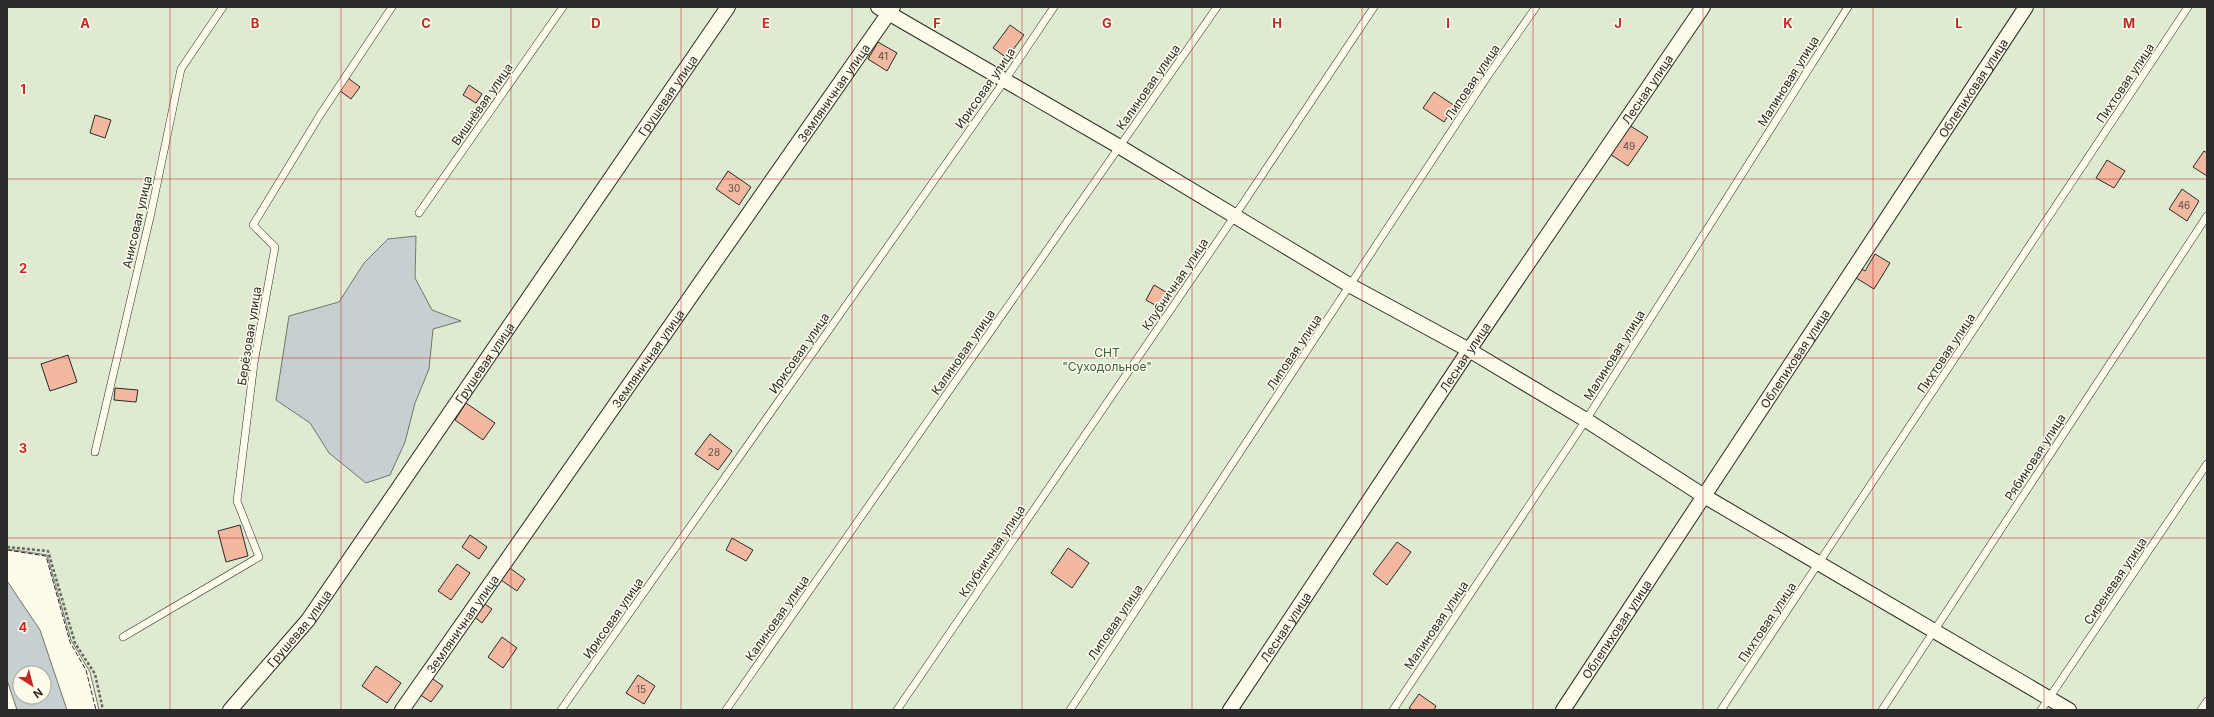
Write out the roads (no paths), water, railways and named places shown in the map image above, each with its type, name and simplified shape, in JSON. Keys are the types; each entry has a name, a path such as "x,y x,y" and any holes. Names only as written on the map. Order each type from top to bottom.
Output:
{"street":[{"name":"Грушевая улица","path":"230,710 308,620 728,7"},
{"name":"Лесная улица","path":"1230,710 1469,350 1703,7"},
{"name":"Облепиховая улица","path":"1563,710 2026,7"},
{"path":"887,9 1351,286 1469,350 1586,420 1704,496 1935,630 2069,710"},
{"name":"Земляничная улица","path":"402,710 887,9"}],"lane":[{"name":"Анисовая улица","path":"95,452 152,213 180,69 223,7"},
{"name":"Берёзовая улица","path":"123,637 259,558 237,501 254,363 275,247 253,225 320,115 392,7"},
{"name":"Вишнёвая улица","path":"419,213 563,7"},
{"name":"Ирисовая улица","path":"561,710 1005,80 1054,7"},
{"name":"Калиновая улица","path":"726,710 1217,7"},
{"name":"Клубничная улица","path":"896,710 1234,217 1374,7"},
{"name":"Липовая улица","path":"1070,710 1351,286 1487,77 1536,7"},
{"name":"Малиновая улица","path":"1393,710 1586,420 1848,7"},
{"name":"Пихтовая улица","path":"1721,710 2188,7"},
{"name":"Рябиновая улица","path":"1882,710 2207,216"},
{"name":"Сиреневая улица","path":"2041,710 2207,464"},
{"path":"2201,710 2207,702"}],"park label":[{"name":"СНТ \"Суходольное\"","path":"1107,359"}]}
